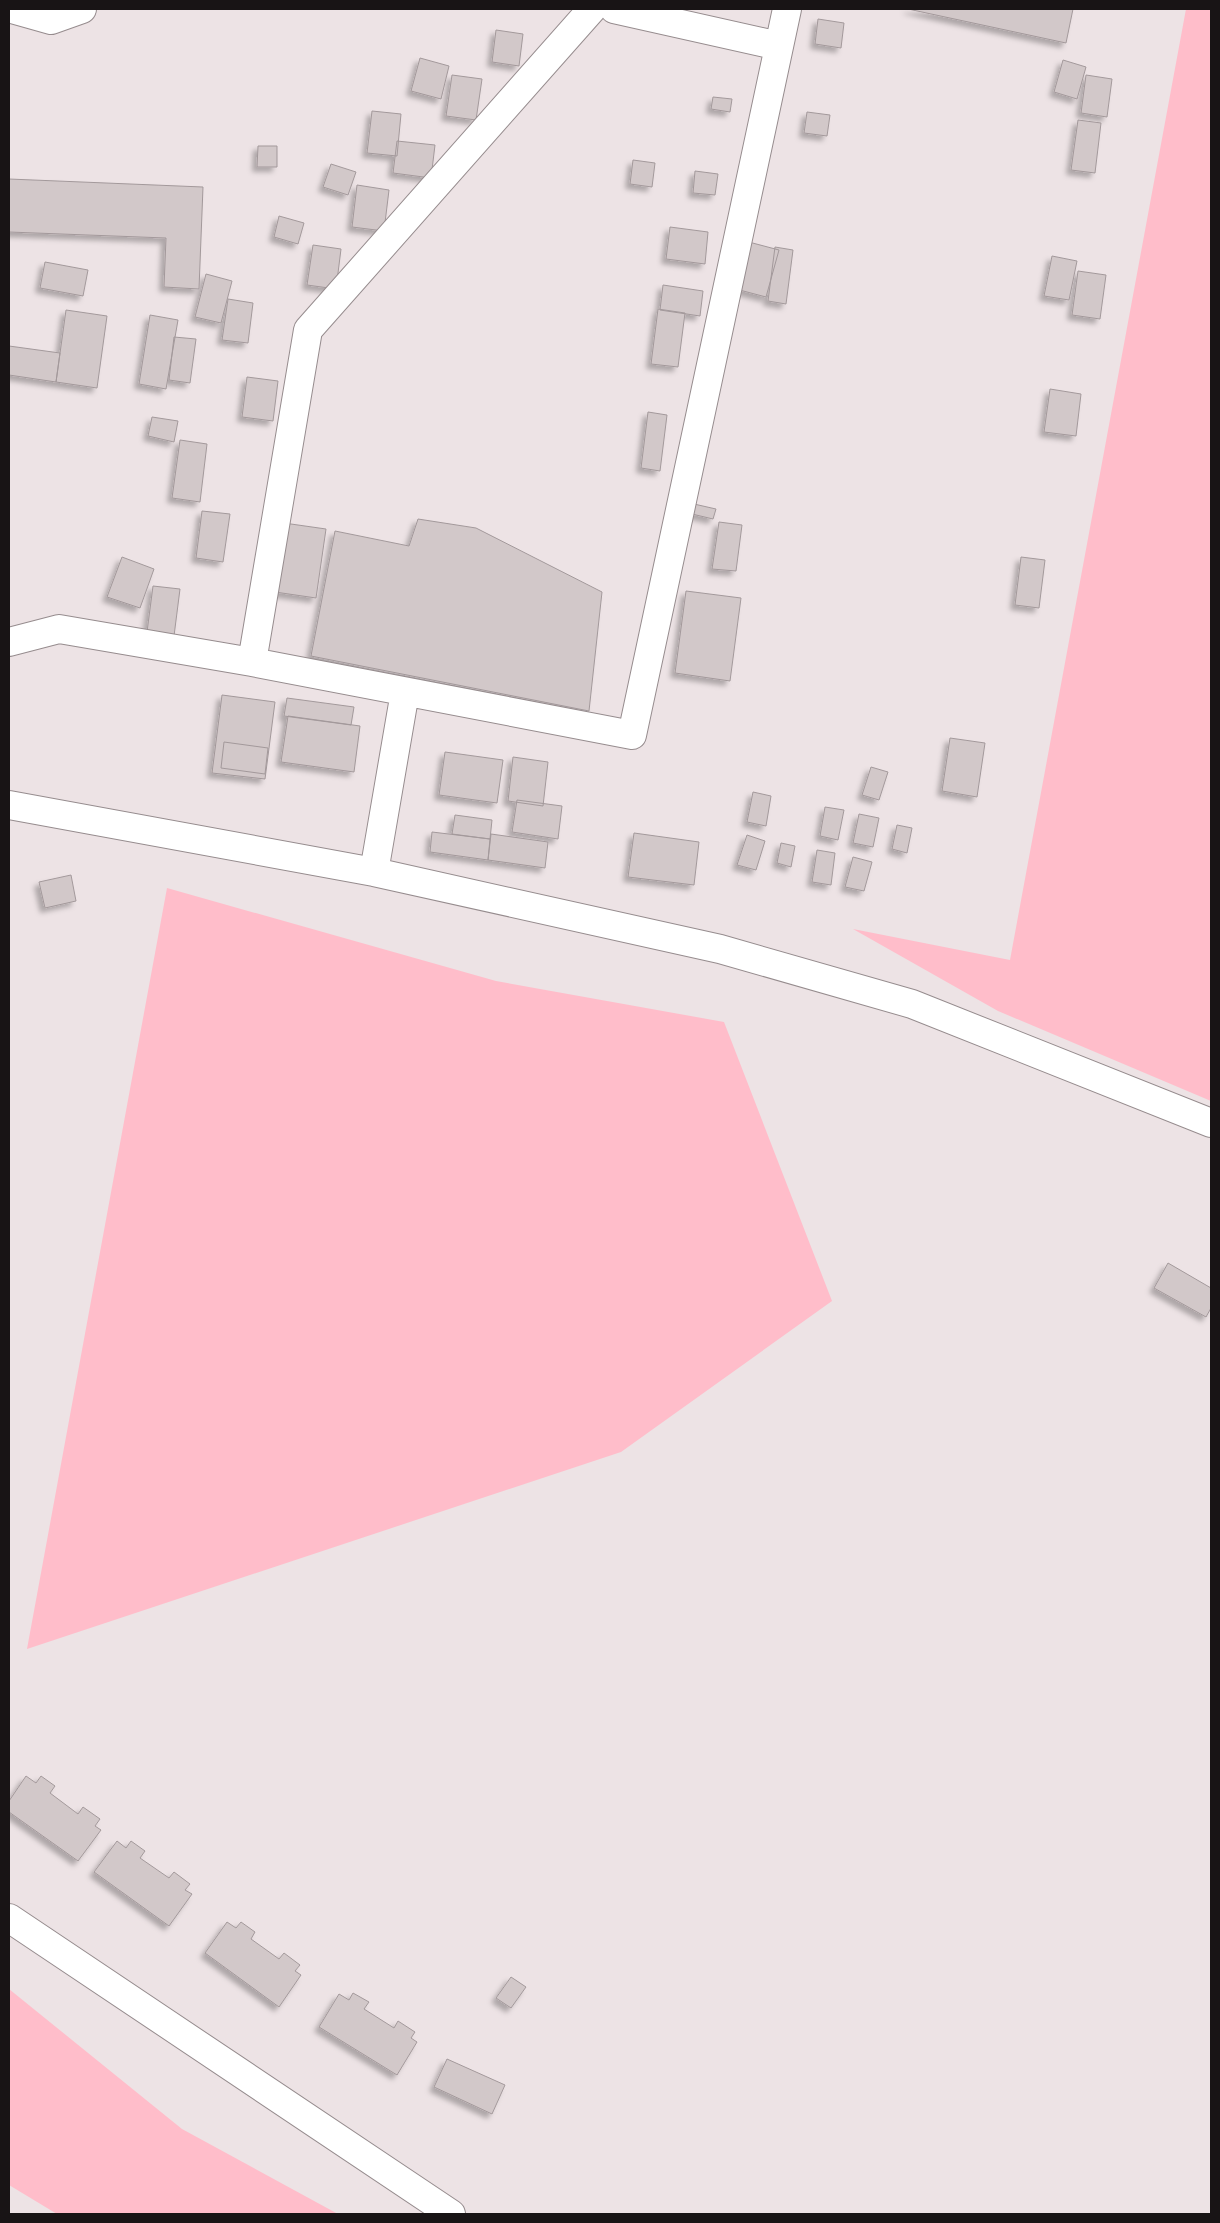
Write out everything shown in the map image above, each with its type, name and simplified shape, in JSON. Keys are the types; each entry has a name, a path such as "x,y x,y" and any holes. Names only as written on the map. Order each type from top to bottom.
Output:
{"street":[{"path":"12,9 51,20 82,9"},
{"path":"252,662 308,330 592,9"},
{"path":"614,9 779,46"},
{"path":"9,642 59,629 252,662 632,735 787,9"},
{"path":"374,872 405,692"},
{"path":"9,805 374,872 720,949 912,1004 1211,1123"},
{"path":"9,1918 452,2214"}],"shaded area":[{"path":"1186,9 1211,9 1211,1101 998,1011 853,929 1010,960"},
{"path":"167,888 496,981 724,1022 832,1301 621,1452 27,1649"},
{"path":"9,1989 182,2129 338,2214 57,2214 9,2185"}],"building":[{"path":"908,9 1073,9 1066,43"},
{"path":"818,19 844,23 841,48 815,44"},
{"path":"496,30 523,34 519,66 492,62"},
{"path":"420,58 449,66 441,99 411,91"},
{"path":"1063,60 1086,67 1077,99 1054,92"},
{"path":"452,75 482,79 476,120 446,116"},
{"path":"1086,75 1112,79 1107,117 1081,113"},
{"path":"713,97 732,99 730,112 711,109"},
{"path":"372,111 401,114 397,156 367,153"},
{"path":"807,112 830,115 827,136 804,133"},
{"path":"1078,120 1101,123 1095,173 1071,170"},
{"path":"397,141 435,145 431,178 393,173"},
{"path":"258,146 277,146 277,167 257,167"},
{"path":"633,160 655,163 652,187 630,184"},
{"path":"331,164 356,172 348,195 323,187"},
{"path":"695,171 718,174 715,195 693,193"},
{"path":"9,179 203,187 199,289 164,287 166,238 9,232"},
{"path":"357,185 389,190 384,231 352,227"},
{"path":"279,216 304,223 298,244 274,237"},
{"path":"670,227 708,232 705,264 666,259"},
{"path":"745,241 779,250 766,297 732,288"},
{"path":"313,245 341,249 336,289 307,285"},
{"path":"775,247 793,250 786,304 768,301"},
{"path":"1052,256 1077,261 1069,300 1044,296"},
{"path":"45,262 88,270 83,296 40,288"},
{"path":"1078,271 1106,275 1100,319 1072,315"},
{"path":"206,274 232,281 221,323 195,317"},
{"path":"663,285 703,291 700,316 660,310"},
{"path":"228,299 253,303 248,343 222,340"},
{"path":"658,309 685,313 678,367 651,364"},
{"path":"66,310 107,316 97,388 56,382"},
{"path":"150,315 178,320 166,389 139,384"},
{"path":"174,337 196,339 190,383 169,380"},
{"path":"9,346 60,353 56,382 9,375"},
{"path":"247,377 278,381 273,421 242,417"},
{"path":"1050,389 1081,394 1076,436 1044,432"},
{"path":"648,412 667,415 660,471 641,468"},
{"path":"152,417 178,421 174,442 148,436"},
{"path":"180,440 207,444 200,502 172,498"},
{"path":"694,504 716,509 713,519 692,514"},
{"path":"202,511 230,514 223,562 196,558"},
{"path":"418,519 476,528 602,592 589,711 311,656 335,531 409,546"},
{"path":"719,522 742,525 736,571 712,569"},
{"path":"284,523 326,529 316,598 275,592"},
{"path":"122,557 154,569 140,608 107,597"},
{"path":"1021,557 1045,560 1039,608 1015,605"},
{"path":"153,586 180,589 174,636 147,632"},
{"path":"686,591 741,598 730,681 675,673"},
{"path":"222,695 275,702 265,779 212,773"},
{"path":"287,698 354,707 351,725 284,716"},
{"path":"288,716 360,726 354,772 281,762"},
{"path":"950,738 985,743 977,797 942,791"},
{"path":"224,742 268,748 265,774 221,768"},
{"path":"445,752 503,760 497,803 439,795"},
{"path":"513,757 548,762 543,806 508,801"},
{"path":"871,767 888,772 879,800 862,795"},
{"path":"753,792 771,796 766,826 747,822"},
{"path":"517,800 562,806 558,839 512,832"},
{"path":"825,807 844,810 838,840 820,836"},
{"path":"859,814 879,818 873,847 853,843"},
{"path":"455,815 492,820 490,839 452,834"},
{"path":"897,825 912,828 907,853 892,849"},
{"path":"432,832 490,839 488,860 430,852"},
{"path":"634,833 699,842 694,885 628,877"},
{"path":"491,834 548,842 545,868 488,860"},
{"path":"747,835 765,841 756,870 737,865"},
{"path":"781,843 795,846 791,867 777,863"},
{"path":"817,850 835,853 831,885 812,882"},
{"path":"853,857 872,862 864,891 845,887"},
{"path":"71,875 76,901 45,908 39,882"},
{"path":"1168,1263 1211,1288 1211,1308 1206,1317 1154,1288"},
{"path":"26,1776 36,1783 41,1776 55,1786 50,1793 78,1814 83,1807 100,1819 95,1826 101,1830 78,1861 9,1812 9,1801"},
{"path":"117,1841 126,1848 131,1841 145,1851 140,1858 169,1878 174,1872 190,1884 185,1890 192,1894 169,1926 94,1872"},
{"path":"227,1922 236,1928 241,1922 255,1932 251,1939 279,1959 284,1953 300,1965 295,1971 301,1975 279,2007 205,1953"},
{"path":"511,1977 526,1987 511,2008 496,1998"},
{"path":"353,1993 369,2002 364,2009 394,2028 398,2021 415,2032 411,2038 417,2042 397,2075 319,2027 339,1994 349,2000"},
{"path":"447,2059 505,2085 492,2114 434,2087"}]}
